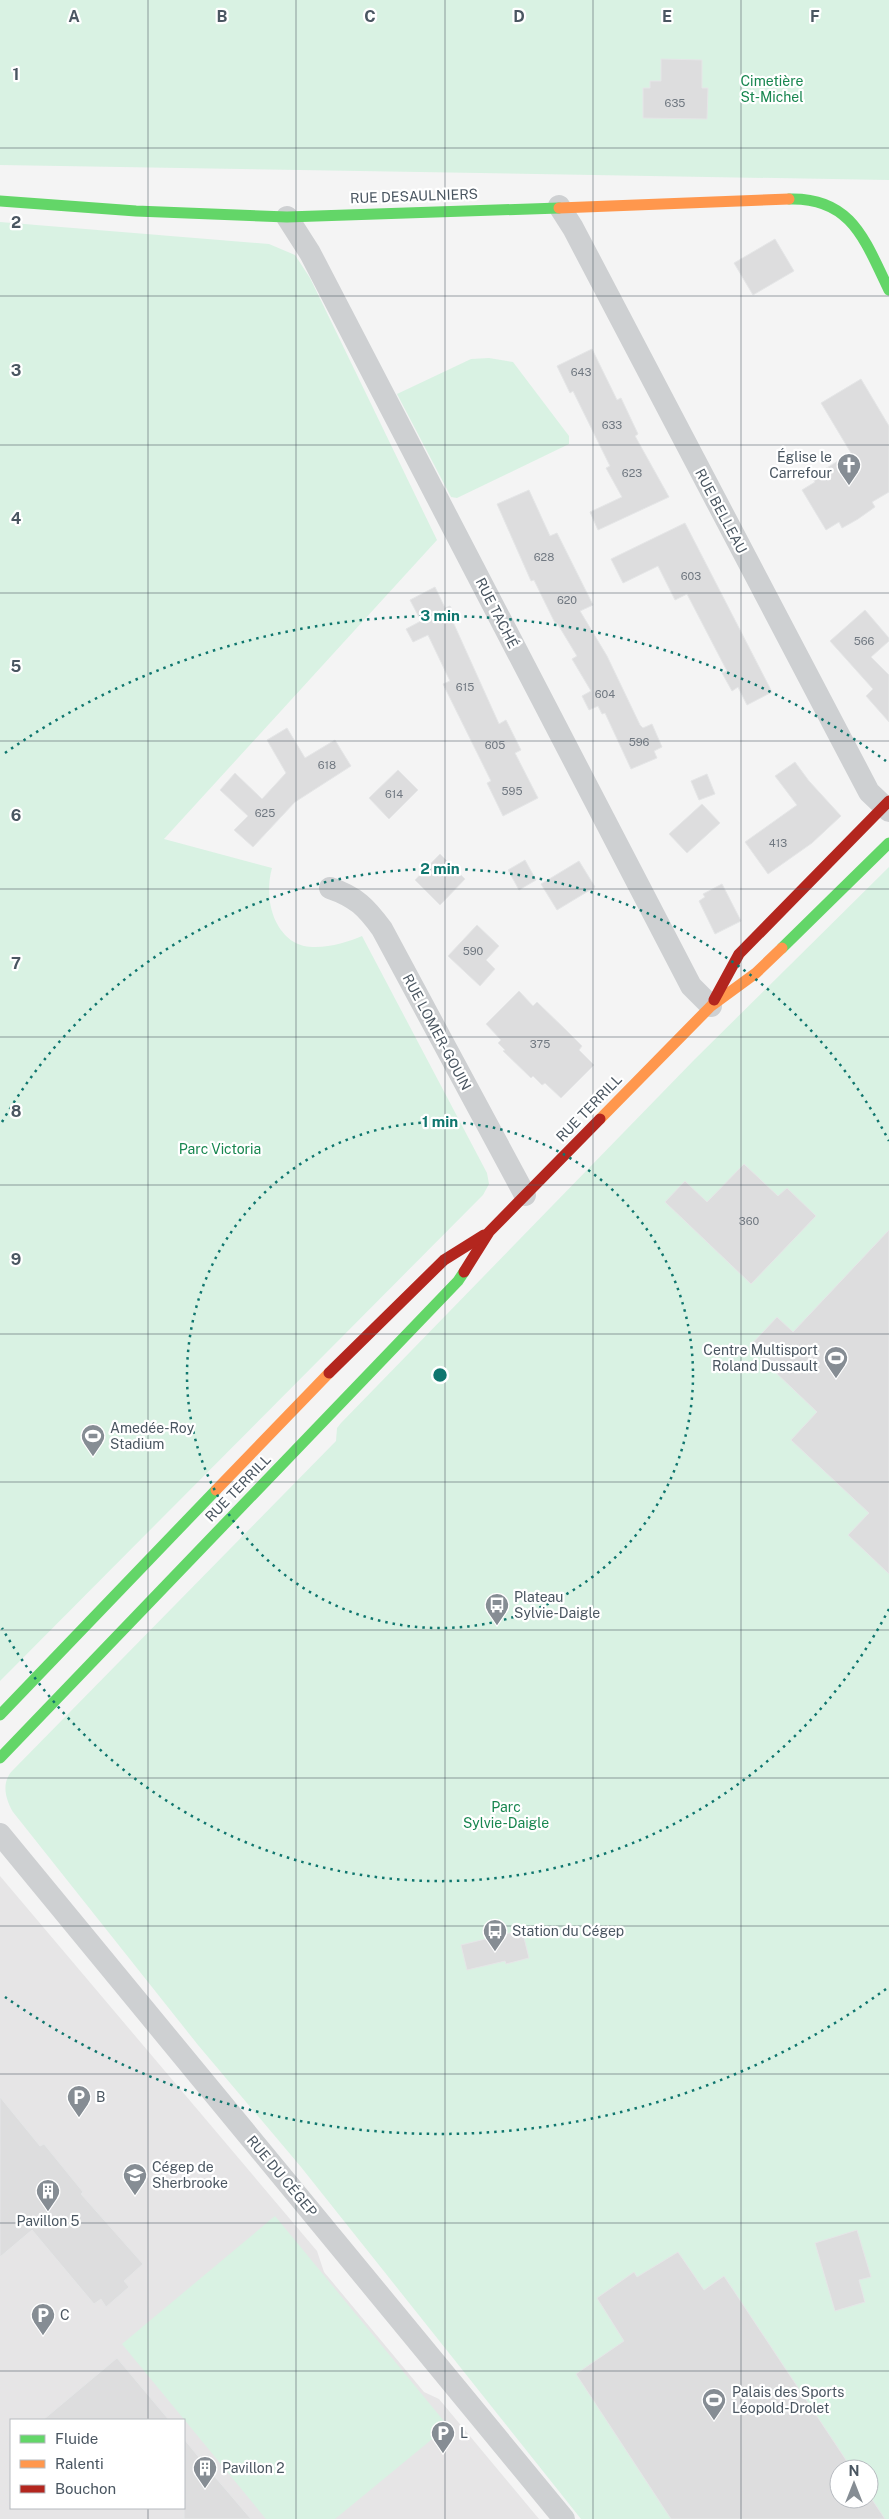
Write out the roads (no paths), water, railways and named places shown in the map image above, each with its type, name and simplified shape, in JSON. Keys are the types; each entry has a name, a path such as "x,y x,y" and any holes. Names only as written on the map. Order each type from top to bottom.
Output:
{"street":[{"name":"RUE DESAULNIERS","path":"0,201 136,211 287,217 802,199 828,204 845,215 858,231 889,290"},
{"name":"RUE BELLEAU","path":"559,206 573,228 869,792 887,806"},
{"name":"RUE TACHÉ","path":"287,217 314,262 691,986 711,1006"},
{"name":"RUE TERRILL","path":"711,1006 739,954 887,806"},
{"name":"RUE TERRILL","path":"0,1758 458,1281 489,1232 711,1006 756,973 889,843"},
{"name":"RUE LOMER-GOUIN","path":"330,888 349,895 361,904 382,929 525,1195"},
{"name":"RUE TERRILL","path":"0,1715 340,1363 444,1260 489,1232"},
{"name":"RUE DU CÉGEP","path":"0,1834 564,2519"}],"place":[{"name":"Église le Carrefour","path":"849,486"},
{"name":"Centre Multisport Roland Dussault","path":"836,1379"},
{"name":"Amedée-Roy Stadium","path":"93,1457"},
{"name":"Plateau Sylvie-Daigle","path":"497,1626"},
{"name":"Station du Cégep","path":"495,1952"},
{"name":"B","path":"79,2118"},
{"name":"Cégep de Sherbrooke","path":"135,2196"},
{"name":"Pavillon 5","path":"48,2212"},
{"name":"C","path":"43,2336"},
{"name":"Palais des Sports Léopold-Drolet","path":"714,2421"},
{"name":"L","path":"443,2454"},
{"name":"Pavillon 2","path":"205,2489"}],"park label":[{"name":"Cimetière St-Michel","path":"772,89"},
{"name":"Parc Victoria","path":"220,1149"},
{"name":"Parc Sylvie-Daigle","path":"506,1815"}]}
